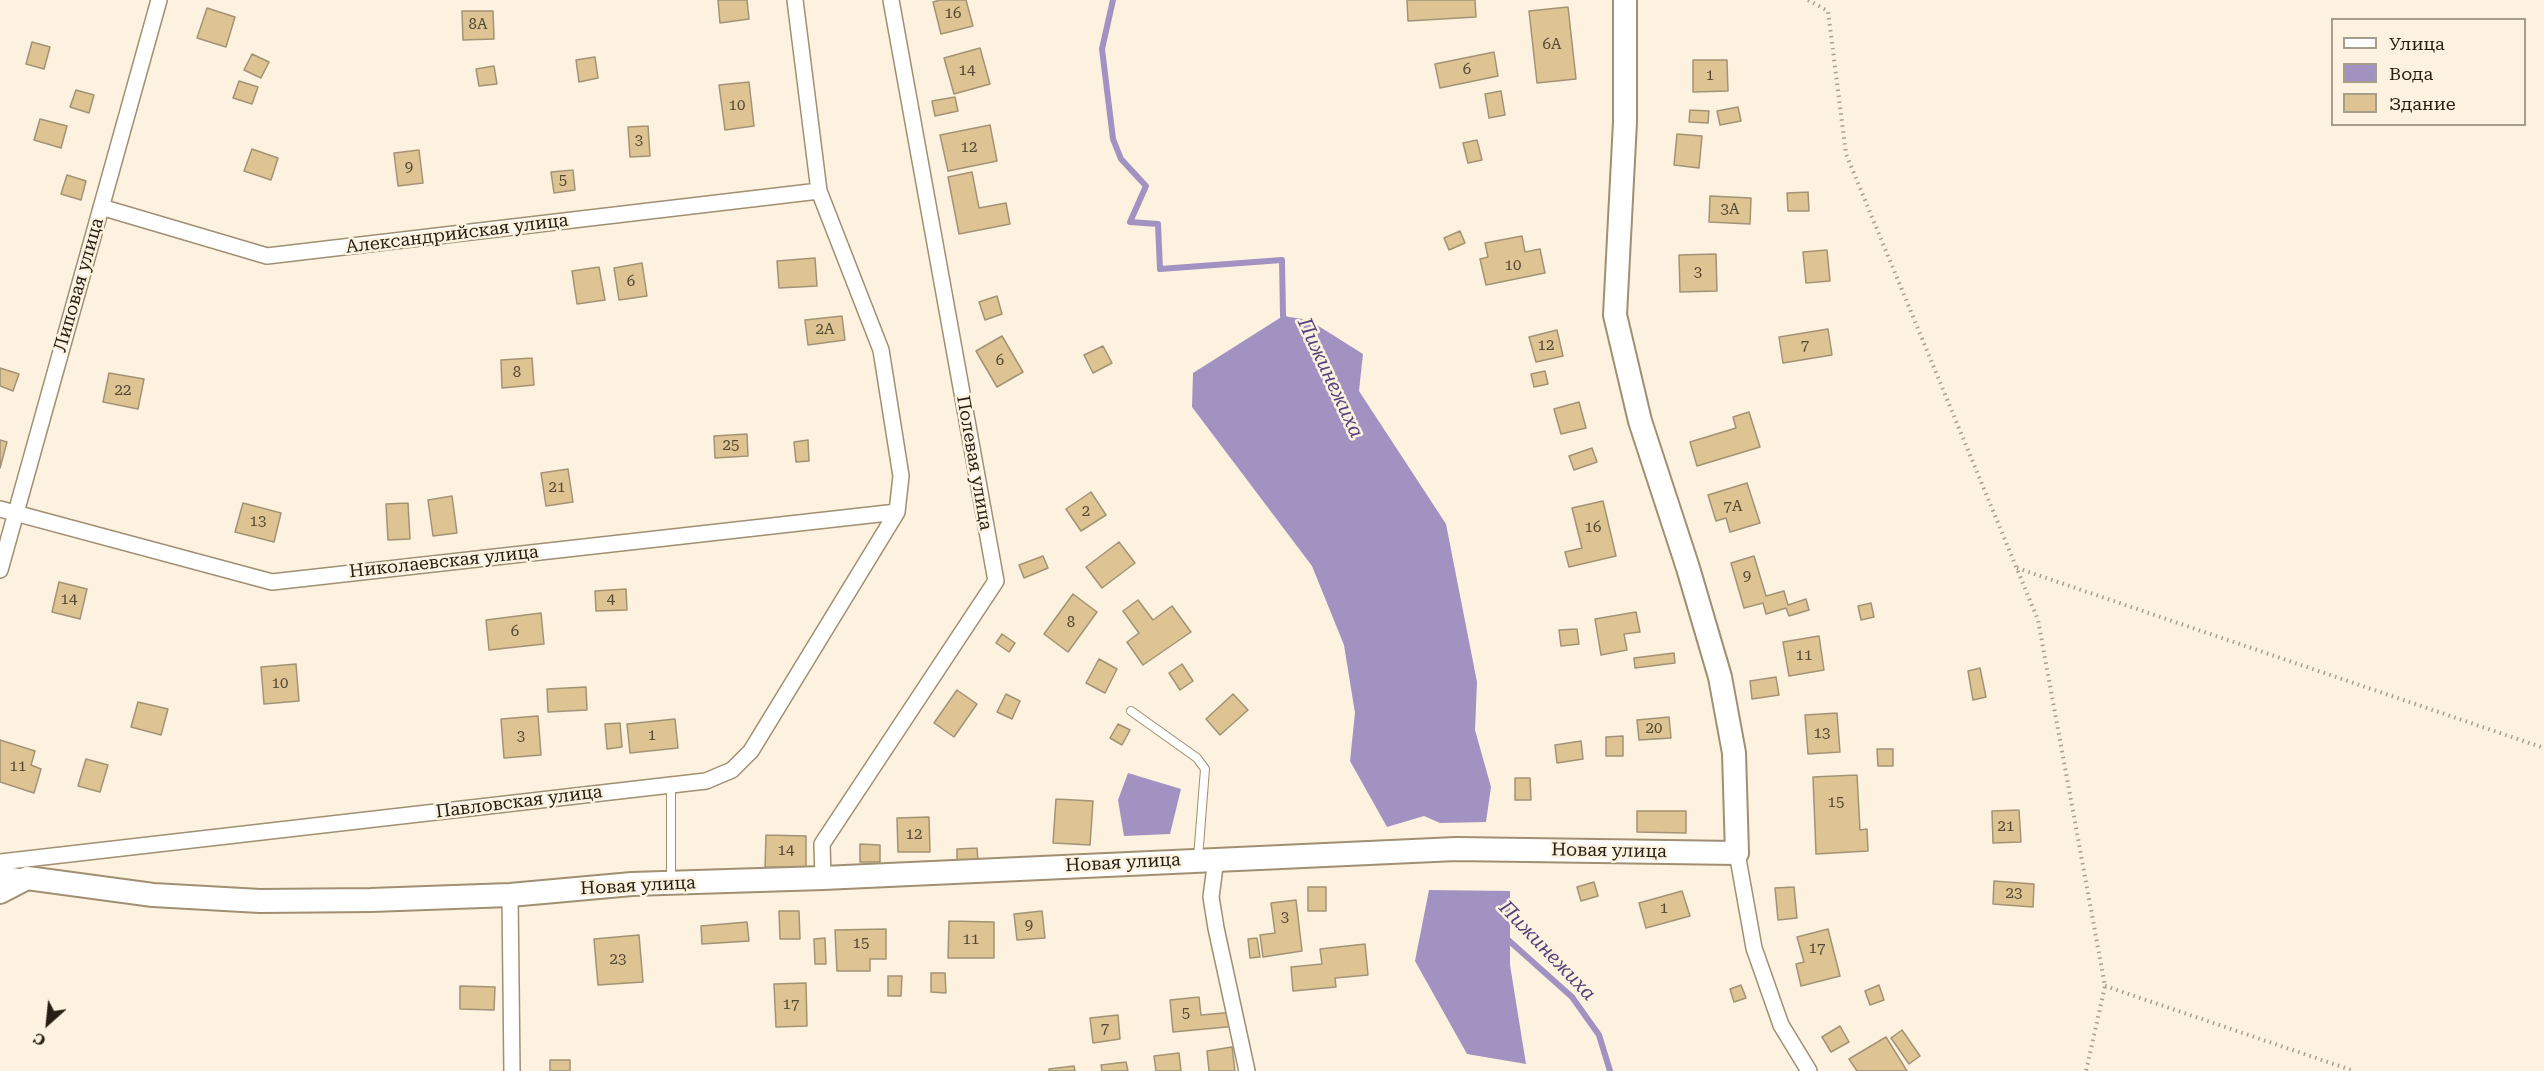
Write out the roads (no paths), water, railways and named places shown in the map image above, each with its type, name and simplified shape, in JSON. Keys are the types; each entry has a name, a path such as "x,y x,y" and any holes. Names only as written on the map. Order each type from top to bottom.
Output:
{"street":[{"name":"Липовая улица","path":"0,570 7,511 101,207 159,0"},
{"path":"795,0 819,191 881,350 901,476 897,512"},
{"name":"Полевая улица","path":"823,878 822,844 996,581 891,0"},
{"path":"1626,0 1625,122 1615,315 1640,421 1688,568 1720,677 1734,753 1737,853 1754,948 1781,1025 1809,1071"},
{"name":"Александрийская улица","path":"101,207 267,256 819,191"},
{"name":"Николаевская улица","path":"7,511 272,582 897,512"},
{"name":"Павловская улица","path":"0,862 706,781 732,770 751,751 897,512"},
{"name":"Новая улица","path":"27,878 153,895 260,901 510,895 671,883 1456,849 1737,853"},
{"path":"1207,859 1216,928 1247,1071"},
{"path":"0,873 27,878"},
{"path":"0,892 27,878"},
{"path":"510,895 512,1071"}],"lane":[{"path":"1131,711 1197,758 1205,769 1207,859"},
{"path":"671,785 671,883"}],"water":[{"path":"1283,316 1309,320 1363,354 1359,391 1446,524 1477,682 1475,730 1491,787 1486,822 1440,823 1424,816 1387,827 1350,761 1355,713 1344,645 1312,566 1192,407 1193,373"},
{"path":"1128,773 1181,789 1170,834 1124,836 1118,800"},
{"path":"1429,890 1510,891 1510,965 1526,1064 1467,1054 1415,961"}],"waterway":[{"name":"Пижинежиха","path":"1113,0 1102,49 1113,139 1121,159 1146,186 1130,222 1158,224 1160,269 1282,260 1283,316 1287,323"},
{"name":"Пижинежиха","path":"1506,938 1572,997 1599,1035 1610,1071"}]}
